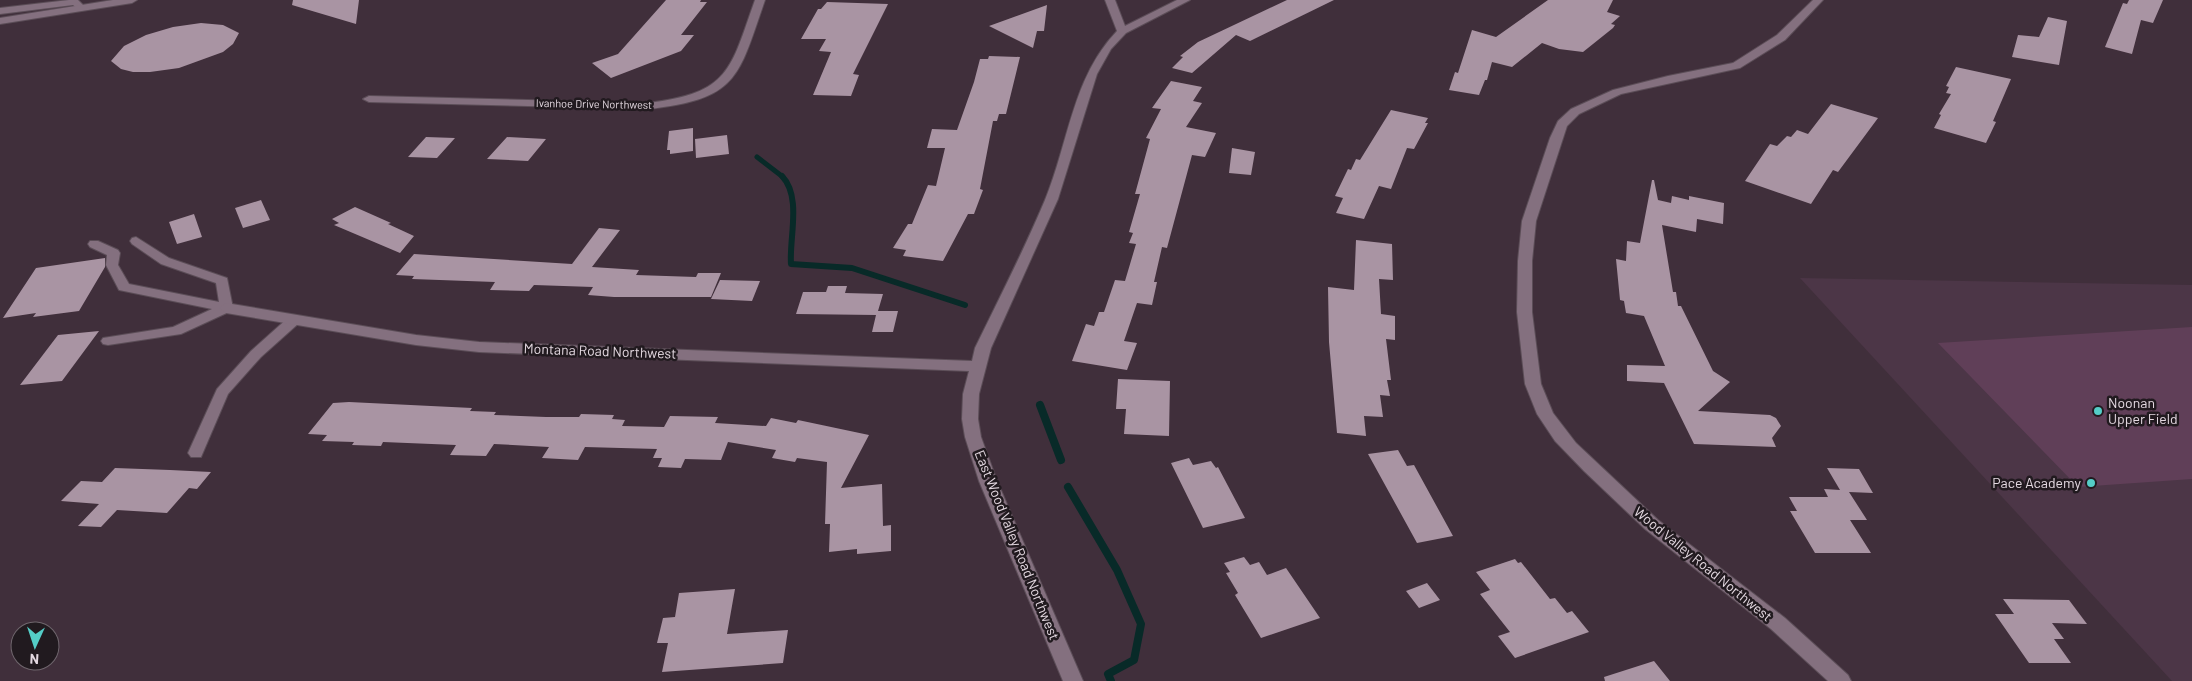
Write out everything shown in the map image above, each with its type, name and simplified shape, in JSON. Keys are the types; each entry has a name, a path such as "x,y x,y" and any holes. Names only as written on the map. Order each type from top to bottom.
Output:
{"street":[{"path":"0,21 132,0"},
{"name":"Ivanhoe Drive Northwest","path":"369,99 648,106 685,101 713,89 735,69 760,0"},
{"path":"1110,0 1122,31"},
{"name":"East Wood Valley Road Northwest","path":"1073,681 988,480 973,437 970,418 970,394 983,348 1052,199 1091,74 1107,47 1122,31 1185,0"},
{"name":"Wood Valley Road Northwest","path":"1818,0 1782,36 1752,59 1736,66 1621,90 1598,97 1575,110 1561,125 1531,210 1525,244 1524,272 1527,336 1533,383 1539,401 1554,428 1582,460 1664,536 1799,641 1841,681"},
{"name":"Montana Road Northwest","path":"226,308 416,340 479,347 977,366"}],"lane":[{"path":"0,11 75,2 81,8"},
{"path":"136,241 165,262 222,280 226,308"},
{"path":"94,244 114,253 112,265 124,287 226,308"},
{"path":"108,340 176,331 226,308"},
{"path":"196,454 222,392 256,354 294,320"}],"shaded area":[{"name":"Pace Academy","path":"1800,278 2192,285 2192,681 2172,681"},
{"name":"Noonan Upper Field","path":"2192,327 2192,479 2078,487 1938,343"}],"building":[{"path":"293,0 359,0 356,24 292,5"},
{"path":"666,0 701,0 700,2 707,2 681,35 694,35 681,51 611,78 592,63 618,54"},
{"path":"1287,0 1334,0 1250,41 1236,35 1192,73 1172,68 1183,57 1180,56 1198,42"},
{"path":"1548,0 1613,0 1607,12 1620,16 1611,24 1615,25 1613,28 1583,52 1559,49 1542,43 1512,67 1492,62 1487,80 1485,80 1479,95 1449,90 1455,72 1458,73 1472,30 1496,37"},
{"path":"2129,0 2163,0 2153,23 2141,20 2132,54 2105,47 2123,3 2127,4"},
{"path":"827,2 888,4 853,74 859,75 851,96 813,95 831,52 819,51 826,39 801,39 818,9 821,9"},
{"path":"1047,5 1044,31 1037,31 1033,48 989,26"},
{"path":"2048,17 2067,21 2059,65 2012,57 2018,35 2039,37"},
{"path":"201,23 223,25 239,33 233,44 223,52 179,68 133,72 121,69 111,61 124,46 146,35 173,27"},
{"path":"989,56 1020,57 1006,114 999,114 997,121 993,121 980,189 983,190 974,214 968,214 943,261 903,256 906,250 893,248 908,224 912,224 928,185 936,186 945,148 927,148 932,129 957,130 980,59 988,59"},
{"path":"1956,67 2011,79 1993,121 1996,122 1986,143 1934,128 1941,115 1939,114 1951,94 1946,93 1949,87 1946,86"},
{"path":"1171,81 1202,87 1193,101 1202,103 1186,127 1216,133 1205,157 1192,155 1167,248 1162,247 1154,282 1157,282 1152,305 1137,303 1124,341 1137,343 1127,370 1072,361 1086,324 1094,326 1099,312 1104,312 1115,280 1125,281 1136,244 1129,243 1133,233 1129,232 1140,194 1135,194 1150,139 1146,138 1161,109 1152,108"},
{"path":"1831,104 1878,118 1838,172 1833,170 1811,204 1745,181 1770,144 1777,146 1787,136 1791,137 1797,130 1808,134"},
{"path":"1391,110 1428,118 1425,123 1428,123 1414,149 1407,148 1391,189 1379,186 1364,219 1336,213 1343,198 1335,196 1348,169 1351,170 1356,159 1360,160"},
{"path":"693,128 693,151 670,154 670,150 667,150 669,131"},
{"path":"727,135 729,154 696,158 695,139"},
{"path":"426,137 455,138 437,158 408,157"},
{"path":"507,137 546,139 528,161 487,159"},
{"path":"1232,148 1255,152 1251,175 1229,173"},
{"path":"1652,180 1654,180 1658,200 1671,203 1672,196 1689,200 1689,196 1724,203 1723,224 1697,219 1696,232 1662,225 1673,292 1676,292 1678,306 1681,306 1713,371 1730,382 1698,411 1770,415 1776,418 1781,426 1772,438 1776,447 1694,444 1664,383 1627,381 1627,365 1665,366 1644,316 1626,313 1624,301 1620,300 1616,259 1626,261 1627,241 1640,243"},
{"path":"261,200 270,220 243,228 235,208"},
{"path":"355,207 391,223 388,224 414,236 400,253 334,225 339,223 332,219"},
{"path":"194,214 202,237 177,244 169,222"},
{"path":"599,228 620,230 592,267 639,270 636,275 696,277 698,273 721,273 711,297 614,297 588,295 593,287 534,285 529,291 490,290 495,282 412,279 414,276 396,275 414,254 572,264"},
{"path":"1356,240 1392,244 1393,280 1379,279 1381,314 1395,316 1395,340 1386,339 1391,380 1387,380 1390,396 1380,395 1383,417 1364,416 1366,436 1337,433 1329,342 1328,287 1354,290"},
{"path":"105,258 105,267 79,311 33,317 36,313 3,318 36,268"},
{"path":"720,280 760,281 752,301 711,299"},
{"path":"828,286 847,286 845,293 883,294 878,311 898,311 893,332 872,332 876,315 796,314 803,292 826,292"},
{"path":"99,331 62,381 20,385 58,335"},
{"path":"1118,379 1170,381 1169,436 1124,434 1126,409 1116,409"},
{"path":"349,402 472,408 470,411 496,412 494,415 579,417 581,414 614,415 612,419 625,420 622,426 664,427 670,416 718,417 715,423 766,426 771,418 796,423 798,420 869,435 841,488 882,484 883,526 891,525 891,551 857,554 857,549 829,552 830,524 825,524 827,462 797,458 795,462 772,458 776,450 728,442 721,460 685,459 681,468 658,467 662,458 653,458 657,449 585,447 578,460 542,458 549,447 494,444 486,456 450,455 456,445 383,442 381,446 352,445 354,442 322,441 327,435 308,434 333,403"},
{"path":"1398,450 1407,466 1414,465 1453,536 1417,543 1368,454"},
{"path":"1189,458 1193,465 1211,461 1216,468 1218,467 1245,518 1203,528 1171,463"},
{"path":"115,468 211,472 197,489 189,488 167,513 117,510 101,527 78,526 99,504 61,501 81,481 102,482"},
{"path":"1827,468 1859,469 1873,493 1849,492 1867,520 1850,520 1871,553 1815,553 1790,511 1797,511 1789,497 1828,497 1824,489 1840,490"},
{"path":"1244,557 1250,565 1259,562 1267,575 1286,568 1320,618 1261,638 1235,595 1238,593 1226,573 1230,572 1224,563"},
{"path":"1515,559 1518,563 1521,562 1550,599 1555,598 1567,613 1572,611 1589,632 1515,658 1498,636 1510,632 1480,594 1490,590 1476,572"},
{"path":"1427,583 1440,600 1419,608 1406,591"},
{"path":"735,589 727,634 788,630 783,663 662,672 668,643 657,643 663,618 675,617 679,593"},
{"path":"2003,599 2069,600 2087,624 2052,623 2064,639 2054,639 2071,663 2029,663 1995,614 2014,614"},
{"path":"1654,661 1670,681 1605,681 1604,677"}],"waterway":[{"path":"757,157 782,176"},
{"path":"782,176 792,195 791,264 852,268 965,305"},
{"path":"1040,405 1061,460"},
{"path":"1068,487 1117,570 1141,624 1134,660 1108,674 1111,681"}],"place":[{"name":"Noonan Upper Field","path":"2098,411"},
{"name":"Pace Academy","path":"2091,483"}]}
